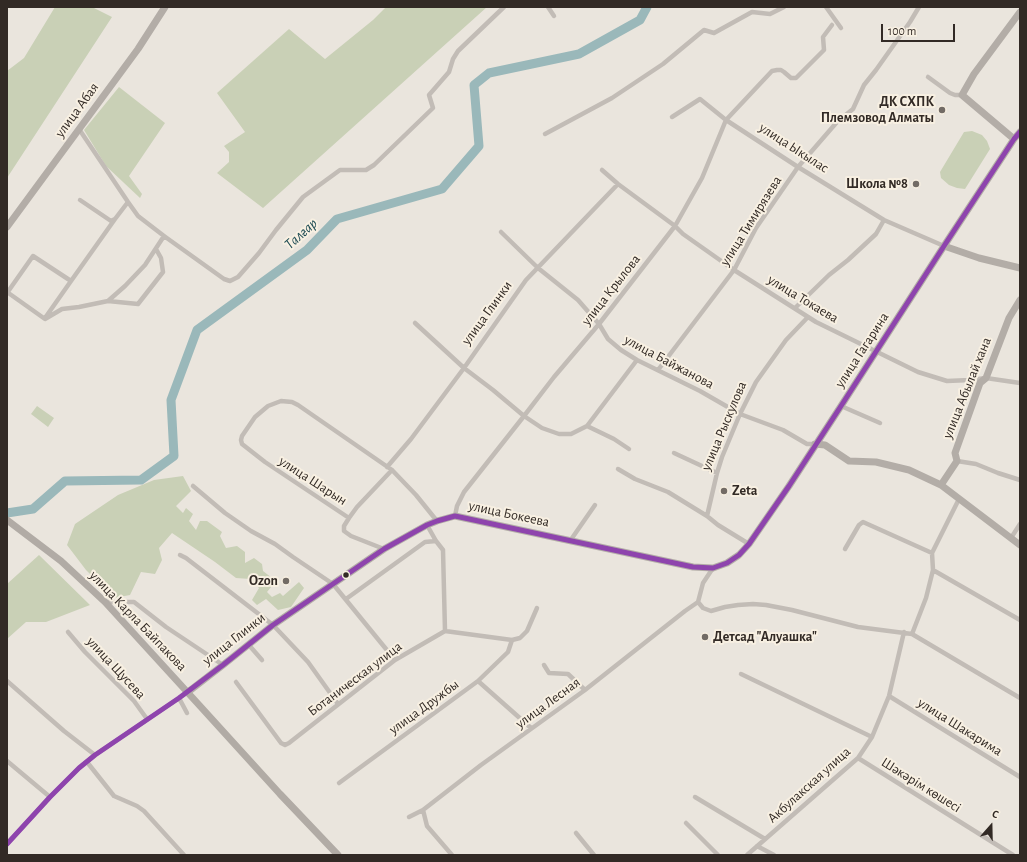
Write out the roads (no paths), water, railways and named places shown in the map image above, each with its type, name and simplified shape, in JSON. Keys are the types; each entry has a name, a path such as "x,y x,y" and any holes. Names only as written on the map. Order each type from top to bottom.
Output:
{"main road":[{"name":"улица Абая","path":"7,227 138,49 164,7"},
{"path":"1014,139 962,94 974,74 1020,12"},
{"name":"улица Гагарина","path":"713,568 727,563 739,555 749,544 842,406 944,246 1020,132"},
{"name":"улица Ыкылас","path":"944,246 979,258 1020,268"},
{"name":"улица Абылай хана","path":"941,485 956,461 955,453 980,383 986,378 1009,318 1020,300"},
{"path":"823,433 825,445"},
{"path":"816,444 825,445 849,461 876,462 909,470 941,485 1020,545"},
{"name":"улица Бокеева","path":"437,521 455,516 693,567 713,568"},
{"name":"улица Карла Байпакова","path":"7,520 61,561 105,602 280,794 338,855"},
{"name":"улица Глинки","path":"188,692 273,625 384,549 437,521"}],"street":[{"path":"79,129 138,216 224,278 230,280 238,276 303,197 340,170 366,170 374,165 432,108 429,95 449,72 453,59 458,51 504,7"},
{"path":"548,7 554,16"},
{"path":"544,134 612,98 663,64 704,30 714,33 752,12 758,7"},
{"path":"752,12 770,14 784,7"},
{"path":"826,7 841,28"},
{"name":"улица Тимирязева","path":"658,370 734,270 756,228 798,167 837,122 853,109 864,85 910,22 919,7"},
{"name":"улица Крылова","path":"455,516 457,506 464,492 554,377 599,324 675,226 702,178 726,120 772,70 781,70 792,78 796,78 824,50 823,37 832,25"},
{"path":"928,77 950,93 955,95 962,94"},
{"name":"улица Ыкылас","path":"672,117 700,99 726,120 798,167 884,220 944,246"},
{"name":"улица Токаева","path":"602,170 618,184 675,226 683,234 734,270 808,317 876,352 918,372 947,381 986,378 1020,383"},
{"name":"улица Глинки","path":"349,518 390,469 526,280 618,184"},
{"path":"80,200 111,221 115,219"},
{"path":"44,319 128,202"},
{"path":"795,308 829,275 876,234 884,220"},
{"name":"улица Байжанова","path":"502,232 538,268 578,300 599,324 608,339 620,350 637,360 700,390 740,414 783,430 807,444 816,444"},
{"path":"108,301 145,265 164,236"},
{"path":"44,319 62,309 108,301 138,304 163,272 161,258 156,249"},
{"path":"44,319 7,292 33,256 71,281"},
{"name":"улица Рыскулова","path":"706,516 717,473 740,414 756,382 786,340 808,317"},
{"path":"415,323 464,368 524,416 542,428 559,434 571,434 587,426 637,360"},
{"name":"улица Шарын","path":"384,549 351,536 344,531 344,526 349,518 265,462 242,444 241,440 242,436 255,417 268,406 281,401 292,402 390,469"},
{"path":"842,406 880,423"},
{"path":"587,426 614,439 629,449"},
{"path":"674,453 717,473"},
{"path":"956,461 976,464 1020,480"},
{"path":"390,469 416,495 437,521"},
{"path":"618,469 635,479 668,492 749,544"},
{"path":"193,486 246,528 275,544 293,558 333,584 395,660"},
{"path":"912,634 926,598 933,570 932,552 959,499"},
{"path":"570,540 595,505"},
{"path":"845,548 859,525 863,522 932,552"},
{"path":"1011,538 1020,524"},
{"path":"427,525 443,550 445,631 512,640 520,638 527,631 537,608"},
{"path":"346,599 424,542 436,541"},
{"path":"180,555 186,558 273,625 308,662 338,704"},
{"path":"713,568 703,583 698,602 703,608 711,611 738,605 766,605 858,627 912,634 1020,698"},
{"path":"933,570 1020,620"},
{"path":"105,602 134,602 166,627 223,665"},
{"name":"улица Лесная","path":"409,817 423,810 481,765 585,690 698,602"},
{"name":"Ботаническая улица","path":"236,682 281,743 285,745 395,660 445,631"},
{"name":"улица Щусева","path":"68,632 85,652 134,701 147,719"},
{"name":"Акбулакская улица","path":"747,855 858,758 872,737 889,696 904,632"},
{"name":"улица Дружбы","path":"339,783 478,681 508,652 512,640"},
{"path":"248,644 262,660"},
{"path":"544,665 551,674 568,674 585,690"},
{"path":"741,674 872,737"},
{"path":"7,681 64,732 95,755"},
{"path":"478,681 531,728"},
{"name":"улица Глинки","path":"7,843 50,796 79,768 95,755 188,692"},
{"name":"улица Шакарима","path":"889,696 1020,777"},
{"path":"179,698 187,713"},
{"name":"Шәкәрім көшесі","path":"858,758 1013,855"},
{"path":"7,761 50,796"},
{"path":"87,762 114,796 137,806 144,811 184,855"},
{"path":"695,796 765,839"},
{"path":"423,810 427,826 452,855"},
{"path":"686,823 718,855"},
{"path":"576,833 594,855"},
{"path":"757,846 774,855"}],"waterway":[{"name":"Талғар","path":"7,513 33,509 65,481 141,480 174,456 171,400 197,330 307,250 337,219 442,189 479,146 474,85 489,73 579,54 640,20 647,7"}],"place":[{"name":"ДК СХПК Племзовод Алматы","path":"942,110"},
{"name":"Школа №8","path":"916,184"},
{"name":"Zeta","path":"724,491"},
{"name":"Ozon","path":"286,581"},
{"name":"Детсад \"Алуашка\"","path":"705,637"}]}
